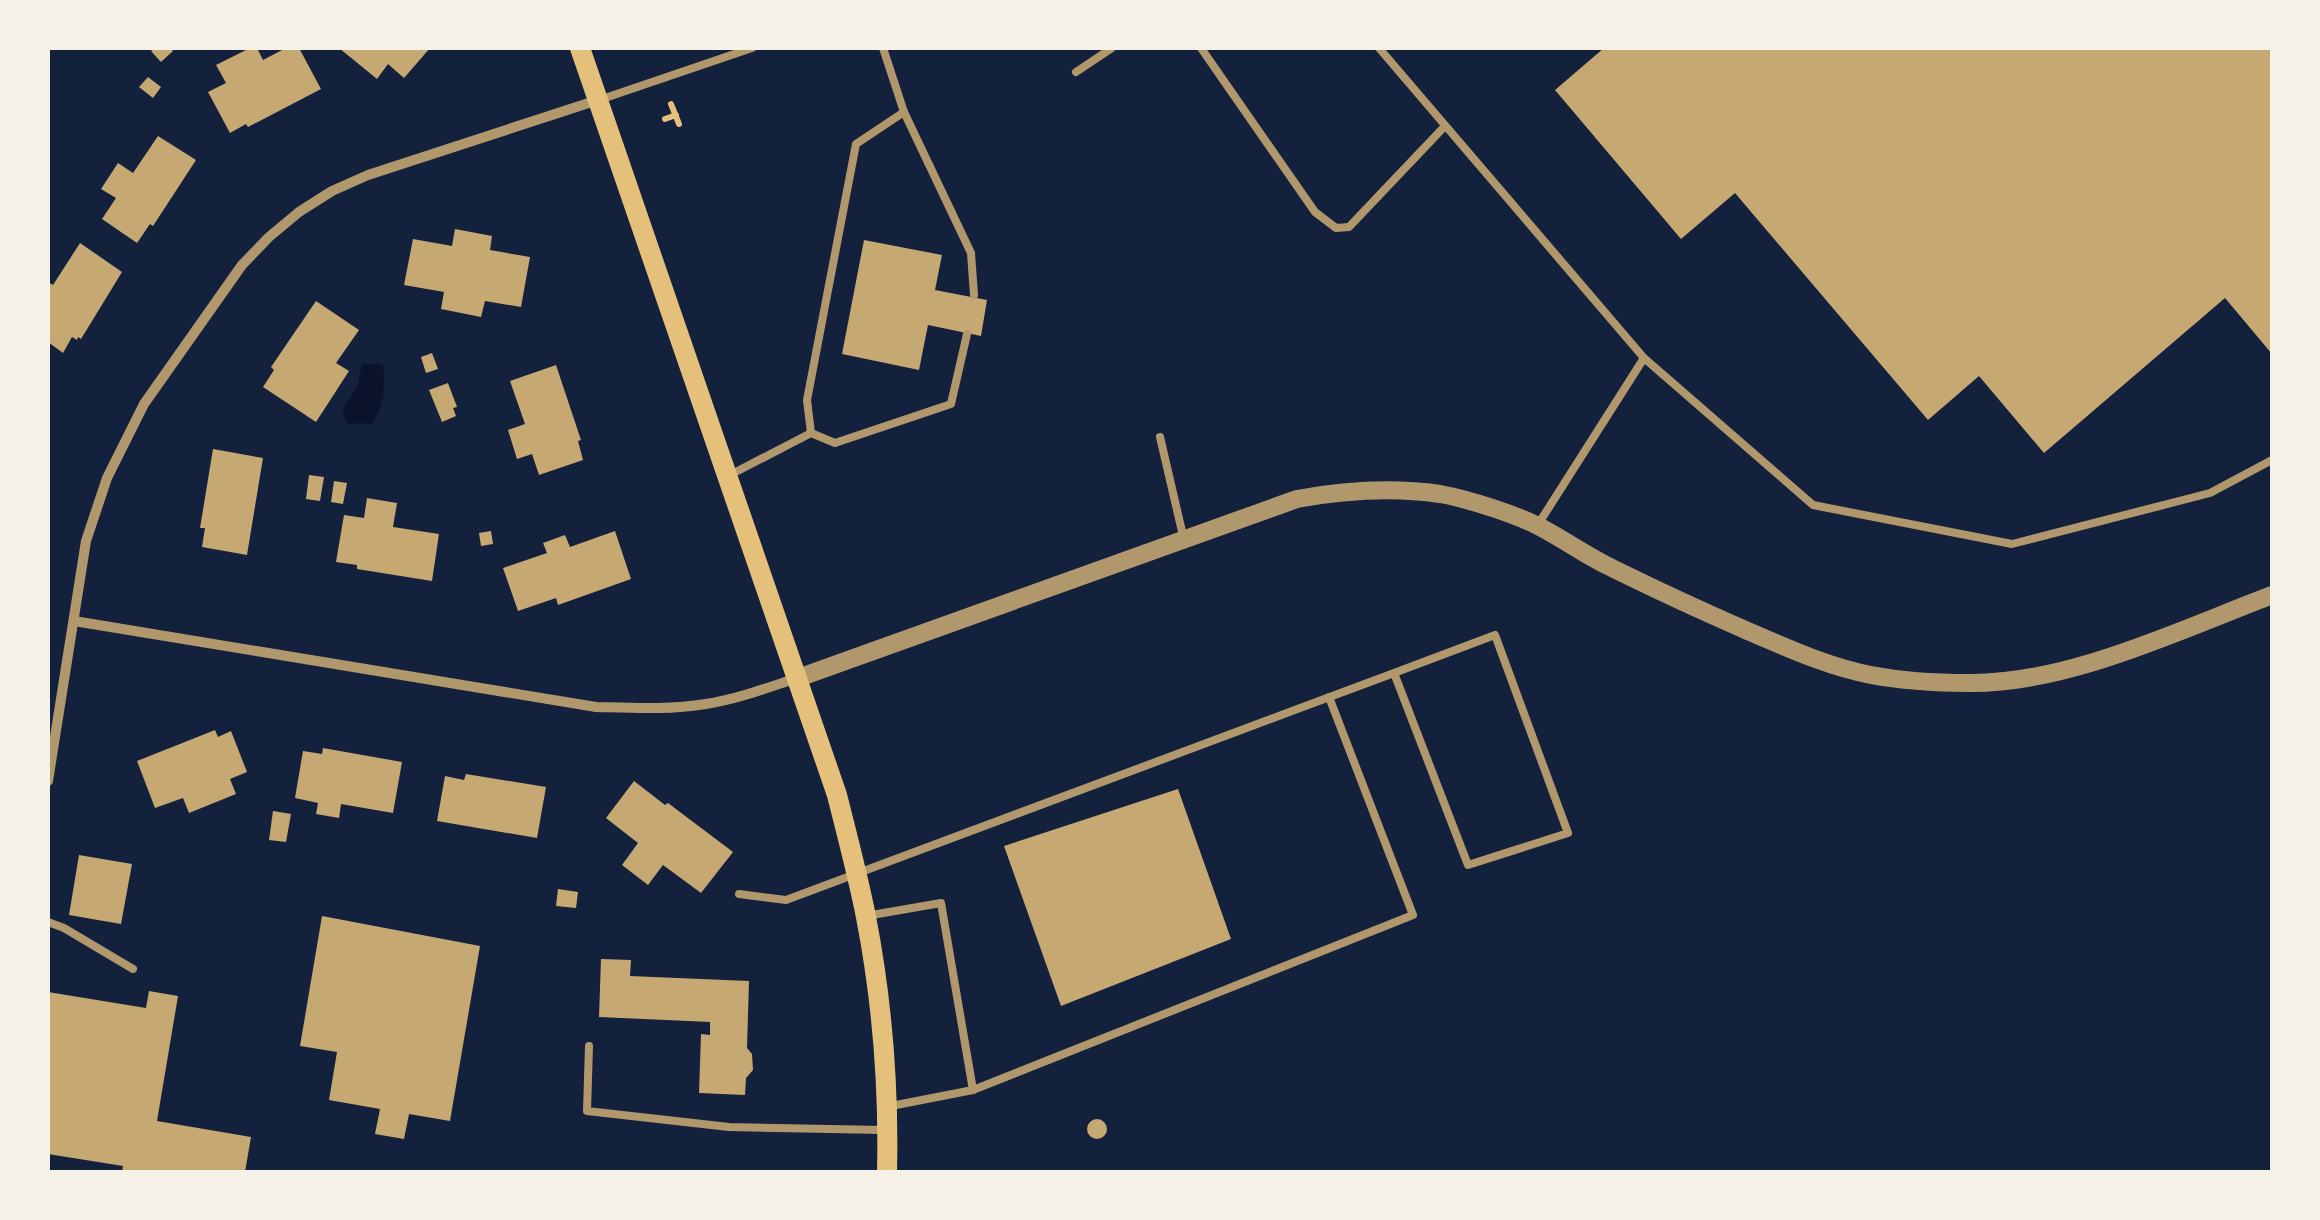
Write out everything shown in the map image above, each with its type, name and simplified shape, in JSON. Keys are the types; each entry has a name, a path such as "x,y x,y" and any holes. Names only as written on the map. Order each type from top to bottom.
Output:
{"main road":[{"path":"580,48 837,795 866,916 880,1001 887,1172"}],"street":[{"path":"48,781 86,541 107,478 144,404 242,265 299,212 368,175 598,100"},
{"path":"74,622 596,707 651,709 706,704 798,678 1297,499 1388,488 1444,495 1537,526 1686,604 1812,659 1870,675 1974,684 2034,677 2092,663 2272,595"}],"lane":[{"path":"598,100 752,48"},
{"path":"883,48 904,112 971,253 974,294"},
{"path":"1076,72 1112,48"},
{"path":"1201,48 1315,212 1336,228 1349,227 1445,126"},
{"path":"1379,48 1644,358 1814,505 2012,544 2210,493 2272,460"},
{"path":"811,432 807,400 856,144 904,112"},
{"path":"811,432 835,443 951,404 967,334"},
{"path":"1537,526 1644,358"},
{"path":"728,476 811,432"},
{"path":"1160,437 1184,540"},
{"path":"739,894 786,900 1330,697 1394,672 1494,635 1568,833 1468,865 1394,672"},
{"path":"887,1107 973,1090 1412,915 1330,697"},
{"path":"866,916 941,903 973,1090"},
{"path":"48,922 133,969"},
{"path":"589,1046 587,1111 729,1127 888,1131"}],"path":[{"path":"671,104 679,124"},
{"path":"666,119 676,115"}],"water":[{"path":"362,363 383,365 382,403 372,424 348,425 342,410 358,386"}],"building":[{"path":"257,48 263,60 286,48 299,48 321,89 230,133 208,92 226,83 216,65"},
{"path":"339,48 430,48 404,78 388,64 377,79"},
{"path":"1604,48 2272,48 2272,354 2225,298 2044,453 1979,376 1928,420 1735,193 1681,239 1555,90"},
{"path":"151,51 173,51 161,62"},
{"path":"148,77 161,87 153,98 139,87"},
{"path":"158,136 196,160 153,226 150,224 137,243 102,219 116,198 101,189 118,163 133,173"},
{"path":"455,229 492,236 490,250 530,257 521,307 485,301 481,317 441,309 444,292 404,285 413,239 452,246"},
{"path":"864,240 942,255 935,290 987,300 981,336 928,325 919,370 842,354"},
{"path":"80,243 122,272 81,339 72,337 63,353 48,342 48,282 53,285"},
{"path":"316,301 359,330 336,363 349,371 316,422 263,387 274,370 271,367"},
{"path":"432,353 438,369 426,373 421,357"},
{"path":"556,365 581,440 578,441 583,460 539,475 532,454 517,459 508,430 525,424 510,381"},
{"path":"448,383 457,407 453,408 456,416 442,422 429,390"},
{"path":"213,449 263,458 247,555 202,547 205,528 200,528"},
{"path":"309,475 324,477 320,501 306,499"},
{"path":"334,481 347,483 343,504 331,502"},
{"path":"367,498 397,503 393,527 439,534 432,581 336,562 344,515 364,518"},
{"path":"491,531 493,544 481,546 479,533"},
{"path":"615,531 631,579 558,605 556,598 518,611 503,568 547,553 543,543 565,535 570,547"},
{"path":"215,730 218,737 231,731 247,772 230,779 236,794 189,813 183,798 155,808 137,761"},
{"path":"323,748 402,762 393,813 341,804 339,818 316,814 318,803 295,798 303,751 322,754"},
{"path":"466,774 546,787 537,838 437,821 445,776 464,780"},
{"path":"634,781 733,852 701,893 663,865 648,885 622,865 638,843 606,818"},
{"path":"1178,789 1231,939 1061,1006 1004,846"},
{"path":"273,811 291,814 286,842 269,840"},
{"path":"79,855 132,864 121,924 69,915"},
{"path":"558,889 578,892 576,908 556,906"},
{"path":"322,916 480,946 450,1121 409,1114 404,1139 375,1134 380,1109 329,1100 337,1052 300,1046"},
{"path":"601,959 631,960 630,976 749,981 747,1048 752,1054 753,1070 746,1078 745,1095 699,1093 701,1034 710,1035 710,1022 599,1017"},
{"path":"149,991 178,996 157,1121 251,1137 245,1172 122,1172 123,1166 48,1154 48,992 146,1008"},
{"path":"1093,1119 1101,1119 1107,1129 1101,1139 1093,1139 1087,1133 1087,1125"}]}
